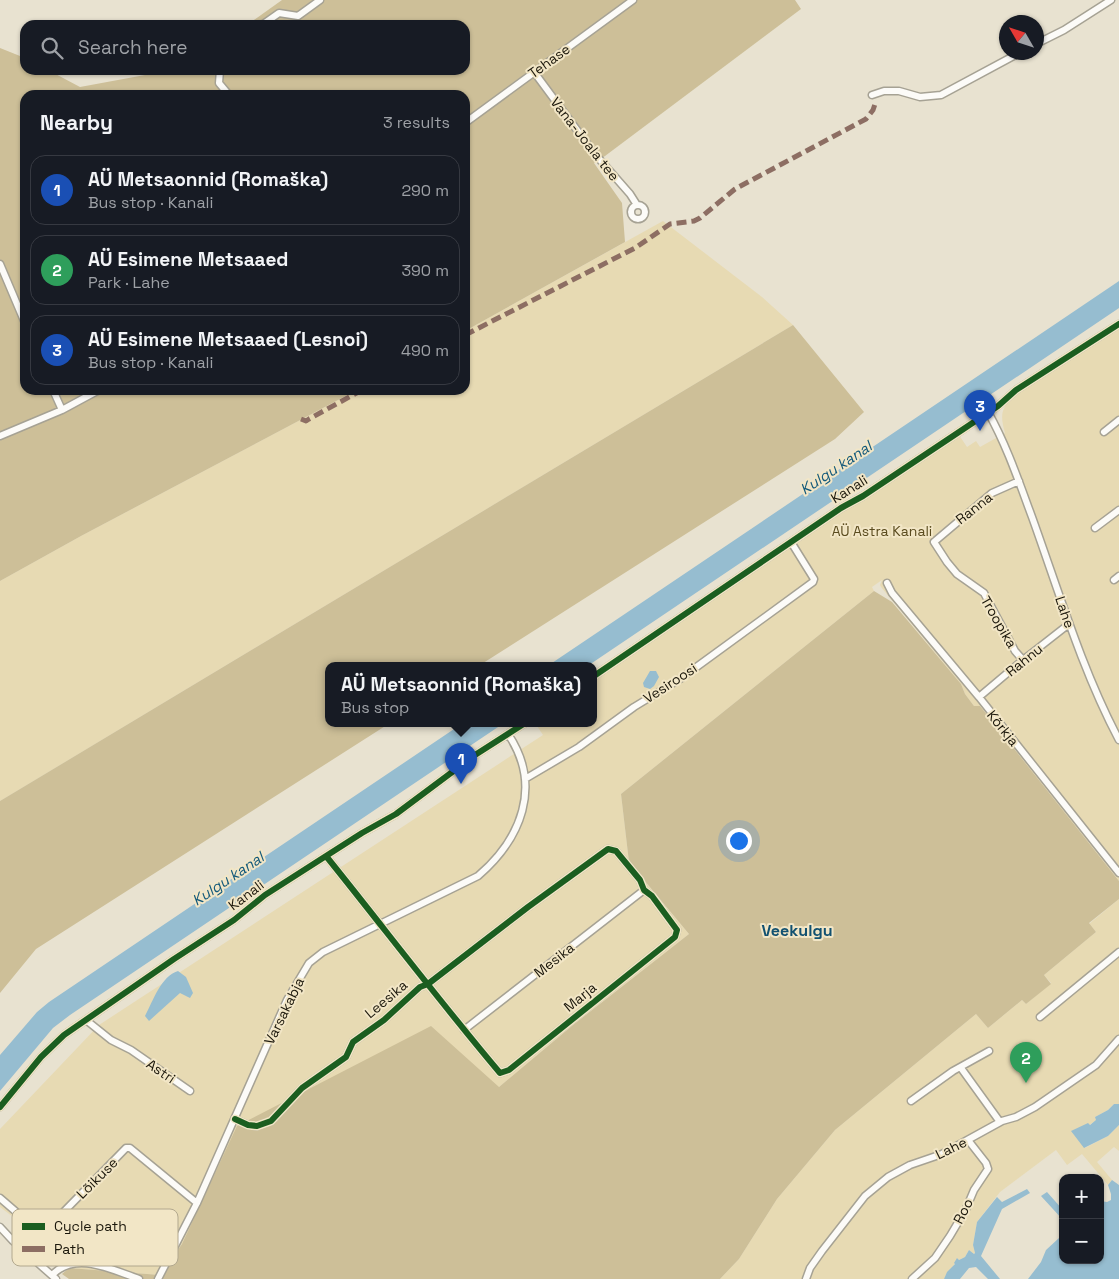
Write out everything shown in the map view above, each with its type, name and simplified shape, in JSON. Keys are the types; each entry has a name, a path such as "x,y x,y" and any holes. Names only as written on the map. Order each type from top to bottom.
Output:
{"street":[{"path":"269,20 279,13 298,16 320,0"},
{"name":"Tehase","path":"470,119 633,0"},
{"path":"1044,40 1064,30 1111,0"},
{"path":"872,95 899,91 920,96 941,95 1006,60"},
{"name":"Vana-Joala tee","path":"534,72 594,153 630,194 636,205"},
{"path":"220,75 219,82 225,90"},
{"path":"0,264 20,311"},
{"name":"Kanali","path":"597,674 841,508 863,496 988,412 1016,390 1119,324"},
{"path":"55,395 62,410"},
{"path":"0,436 62,410 90,395"},
{"name":"Lahe","path":"988,412 1000,434 1019,481 1069,624 1100,704 1119,740"},
{"path":"1104,432 1119,420"},
{"name":"Ranna","path":"934,542 992,493 1019,481"},
{"path":"1094,528 1119,510"},
{"name":"Vesiroosi","path":"525,779 579,747 634,707 680,679 813,582 814,579 811,572 791,542"},
{"name":"Troopika","path":"934,542 957,574 984,593 1015,651 1023,660"},
{"name":"Kõrkja","path":"887,583 892,593 979,697 1119,873"},
{"name":"Rahnu","path":"979,697 1069,624"},
{"name":"Kanali","path":"0,1107 41,1057 64,1035 234,920 265,896 326,856 396,814 474,755 519,727"},
{"path":"508,734 520,757 525,779"},
{"name":"Varsakabja","path":"178,1240 197,1203 287,1000 310,963 323,952 478,876 494,862 512,838 521,818 525,779"},
{"name":"Leesika","path":"234,1119 257,1126 271,1121 302,1088 346,1058 353,1042 384,1020 420,987 428,984 528,906 608,850 616,851 640,880 644,890"},
{"path":"326,856 464,1030"},
{"name":"Marja","path":"464,1030 500,1073 509,1070 675,937 677,930 652,896 644,890"},
{"name":"Mesika","path":"464,1030 644,890"},
{"path":"1040,1017 1119,952"},
{"name":"Astri","path":"86,1020 110,1040 131,1050 190,1091"},
{"name":"Lahe","path":"806,1279 810,1268 864,1196 888,1177 910,1165 942,1154 1000,1122 1016,1117 1035,1107 1096,1065 1119,1039"},
{"path":"911,1102 961,1068 989,1052"},
{"path":"961,1068 1000,1122"},
{"name":"Roo","path":"912,1279 935,1258 950,1236 966,1209 974,1190 988,1169 986,1162 968,1140"},
{"name":"Lõikuse","path":"66,1209 126,1148 130,1148 197,1203"},
{"name":"Lõikuse","path":"0,1198 13,1209"},
{"path":"0,1227 12,1240"},
{"path":"0,1232 12,1240"},
{"path":"41,1266 54,1277 62,1266"},
{"path":"102,1266 139,1279"},
{"name":"Varsakabja","path":"158,1279 165,1266"}],"green space":[{"path":"663,221 762,297 793,325 0,801 0,581 348,395 470,395 470,328"},
{"name":"AÜ Astra Kanali","path":"1119,328 1119,881 980,706 974,706 965,694 961,684 881,587 882,580 872,587 874,591 621,794 629,862 689,934 573,1025 499,1087 182,1244 178,1250 178,1209 12,1209 12,1216 0,1207 0,1129 99,1025 543,735 538,727 597,727 597,678 838,514 959,435 967,447 976,441 980,447 1005,433 1002,418 1004,408 1022,390"},
{"path":"1119,899 1119,1104 1114,1104 1108,1110 1095,1117 1097,1120 1089,1125 1085,1148 1108,1136 1119,1125 1119,1151 1114,1147 1097,1162 1112,1180 1108,1185 1104,1180 1104,1174 1099,1174 1082,1154 1067,1165 1056,1150 1000,1192 977,1222 973,1245 975,1253 969,1250 965,1257 959,1260 957,1258 944,1279 720,1279 739,1259 777,1199 835,1130 976,1014 988,1028 1022,1000 1026,1004 1051,983 1044,975 1096,932 1089,924"},
{"path":"68,1266 166,1266 160,1275 69,1268"}],"shaded area":[{"path":"282,0 795,0 801,9 594,163 622,203 625,242 470,328 470,90 20,90 20,395 348,395 0,581 0,48 20,56 20,75 57,75 80,87 145,75 470,75 470,20 254,20"},
{"path":"793,325 864,412 835,439 485,662 325,662 325,727 384,727 36,949 0,993 0,801"},
{"path":"874,591 892,602 961,684 965,694 974,706 980,706 1119,881 1119,899 1089,923 1096,932 1044,975 1051,984 1026,1004 1022,1000 988,1028 976,1014 835,1130 777,1199 739,1259 720,1279 69,1279 62,1274 69,1268 160,1275 166,1266 178,1266 178,1250 237,1126 431,1026 499,1087 573,1025 689,934 629,862 621,794"}],"water":[{"path":"1119,281 1119,308 593,662 553,662"},
{"path":"650,671 656,671 659,677 650,689 644,687 643,683"},
{"path":"457,727 498,727 70,1015 53,1028 0,1091 0,1055 37,1012 49,1002"},
{"path":"178,971 186,977 193,993 190,998 180,993 149,1021 145,1016 162,983"},
{"path":"1114,1104 1119,1104 1119,1125 1108,1136 1084,1148 1071,1131 1088,1123 1090,1125 1096,1120 1095,1117 1108,1110"},
{"path":"1112,1180 1119,1185 1119,1279 1028,1279 1041,1262 1046,1250 1059,1238 1059,1264 1104,1264 1104,1202 1111,1200 1108,1185"},
{"path":"1027,1189 1030,1193 1002,1209 981,1256 1000,1279 988,1279 976,1267 969,1268 960,1279 944,1279 957,1258 959,1260 965,1257 969,1250 975,1253 973,1245 977,1222 997,1197 1002,1202"},
{"path":"1047,1192 1059,1206 1059,1216 1041,1196"}],"marked path":[{"path":"470,332 635,248 670,224 694,221 700,218 735,189 866,119 875,104"},
{"path":"301,419 306,421 353,395"}],"cycle path":[{"path":"597,674 841,508 863,496 998,406 1016,390 1119,324"},
{"path":"0,1107 41,1057 64,1035 234,920 265,895 362,833 396,814 475,755 519,727"},
{"path":"235,1119 248,1125 257,1126 271,1121 302,1088 346,1057 353,1042 384,1020 420,987 428,984 528,907 608,849 616,851 640,880 644,890 652,896 677,930 675,937 509,1070 500,1073 434,992 412,965 326,856"}],"place":[{"name":"AÜ Esimene Metsaaed (Lesnoi)","path":"980,431"},
{"name":"AÜ Metsaonnid (Romaška)","path":"461,784"},
{"name":"AÜ Esimene Metsaaed","path":"1026,1083"}],"district":[{"name":"Veekulgu","path":"797,930"}],"water label":[{"name":"Kulgu kanal","path":"836,468"},
{"name":"Kulgu kanal","path":"228,879"}]}
